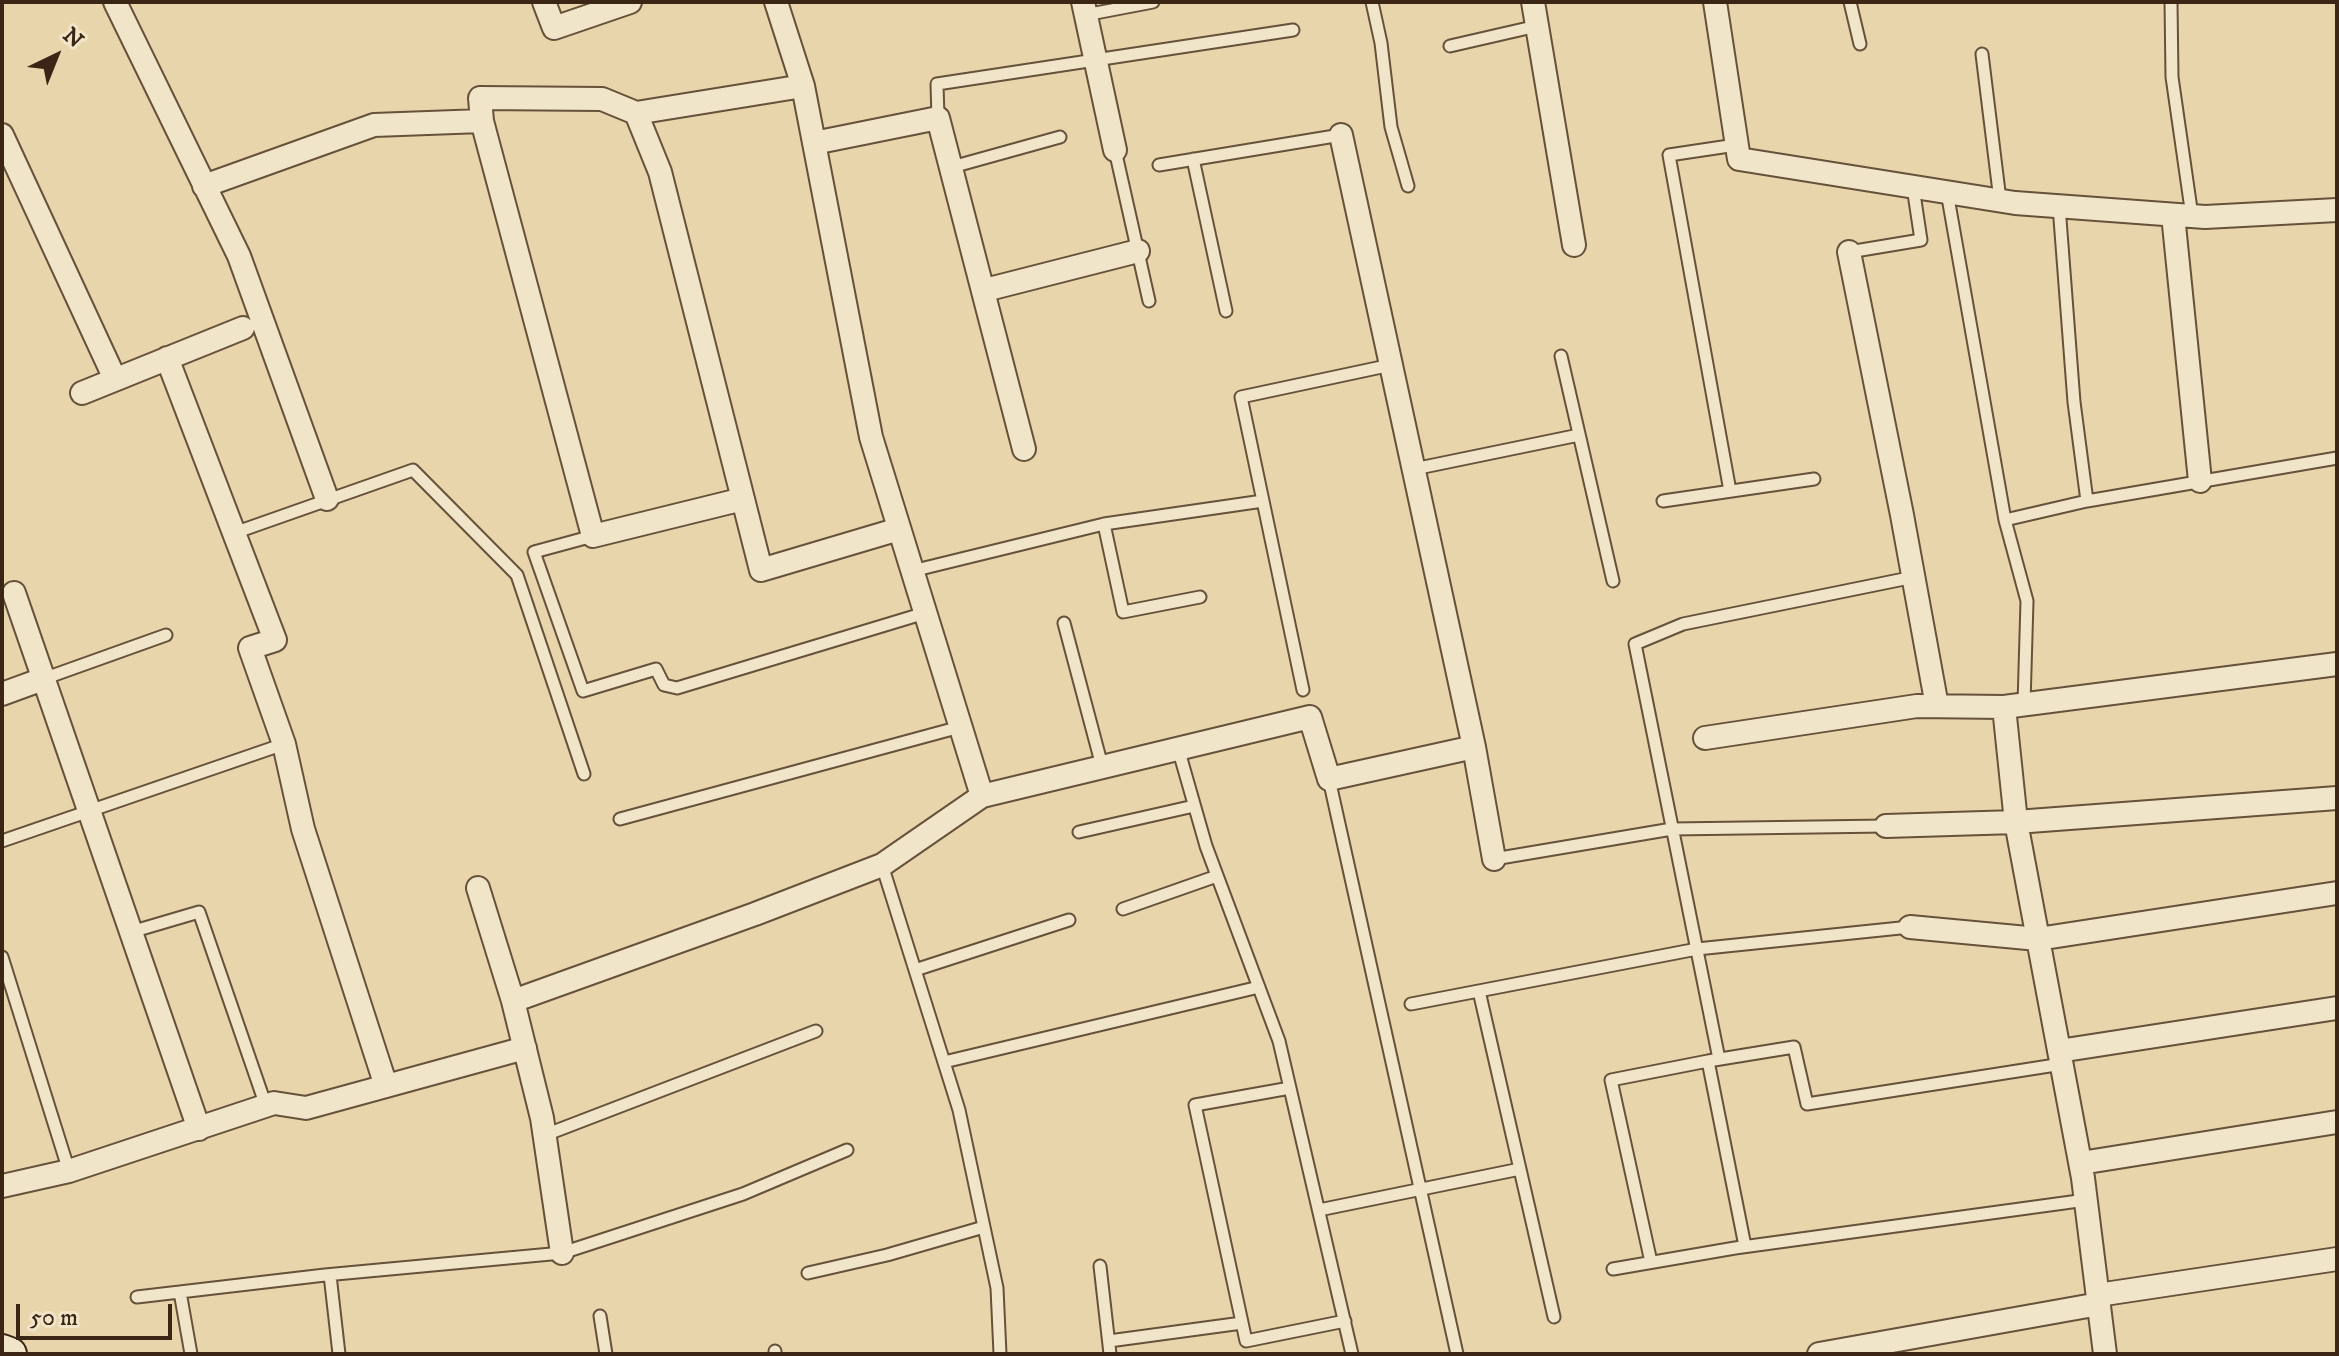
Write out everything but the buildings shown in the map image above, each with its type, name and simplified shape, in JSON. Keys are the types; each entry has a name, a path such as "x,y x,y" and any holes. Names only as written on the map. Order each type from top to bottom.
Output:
{"street":[{"path":"115,2 239,256 327,499"},
{"path":"544,2 554,28 630,2"},
{"path":"776,2 803,86 871,437 982,796"},
{"path":"1533,2 1574,245"},
{"path":"1715,2 1739,159 2000,200 2059,206 2182,216 2337,210"},
{"path":"1084,9 1115,150"},
{"path":"743,499 593,536 482,121 480,98 602,99 636,113 803,86"},
{"path":"636,113 660,172 761,570 899,529"},
{"path":"814,143 938,118 1024,449"},
{"path":"204,186 374,125 482,121"},
{"path":"2,135 115,379"},
{"path":"1341,135 1474,747 1494,859"},
{"path":"2182,216 2200,481"},
{"path":"985,290 1138,251"},
{"path":"1849,252 1937,706"},
{"path":"82,393 243,328"},
{"path":"167,358 275,640 250,648 284,744 303,829 386,1086"},
{"path":"14,593 199,1129"},
{"path":"1705,738 1917,706 2014,706 2337,664"},
{"path":"2,694 43,679"},
{"path":"2014,706 2016,822 2081,1163 2105,1354"},
{"path":"513,1001 882,865 982,796 1310,717 1329,779 1474,747"},
{"path":"1886,826 2016,822 2337,799"},
{"path":"478,888 525,1048 545,1135 562,1253"},
{"path":"1910,927 2038,939 2337,893"},
{"path":"2061,1057 2337,1008"},
{"path":"2,1186 69,1171 274,1103 306,1108 525,1048"},
{"path":"2081,1163 2337,1122"},
{"path":"1819,1354 2098,1300 2337,1259"},
{"path":"2,1351 10,1354"}],"lane":[{"path":"1084,9 1153,2"},
{"path":"1372,2 1381,43 1391,127 1408,186"},
{"path":"1850,2 1860,44"},
{"path":"2171,2 2172,77 2182,216"},
{"path":"1450,46 1537,26"},
{"path":"938,118 937,84 1293,30"},
{"path":"1982,54 2000,200"},
{"path":"1159,165 1341,135"},
{"path":"952,167 1060,137"},
{"path":"1730,491 1669,155 1736,145"},
{"path":"1115,150 1149,301"},
{"path":"1193,159 1226,311"},
{"path":"1849,252 1921,240 1913,187"},
{"path":"1947,192 2005,520 2027,601 2014,706"},
{"path":"2059,206 2074,402 2087,501"},
{"path":"1561,356 1613,581"},
{"path":"1303,690 1241,397 1391,365"},
{"path":"1414,469 1579,435"},
{"path":"2005,520 2087,501 2337,458"},
{"path":"234,533 413,470 517,575 584,774"},
{"path":"1663,501 1814,479"},
{"path":"912,571 1104,524 1263,501"},
{"path":"1104,524 1123,612 1200,597"},
{"path":"593,536 534,552 583,691 656,669 664,685 677,688 925,613"},
{"path":"1745,1246 1697,949 1635,644 1683,624 1914,577"},
{"path":"1064,623 1102,766"},
{"path":"43,679 166,635"},
{"path":"620,819 960,727"},
{"path":"2,841 284,744"},
{"path":"1178,747 1217,876 1279,1041 1352,1354"},
{"path":"1329,779 1457,1354"},
{"path":"1079,832 1194,806"},
{"path":"1494,859 1672,829 1886,826"},
{"path":"882,865 959,1110 997,1288 1000,1354"},
{"path":"1123,909 1217,876"},
{"path":"131,932 199,912 266,1106"},
{"path":"915,970 1069,920"},
{"path":"1411,1004 1697,949 1910,927"},
{"path":"2,957 69,1171"},
{"path":"944,1062 1259,987"},
{"path":"1479,991 1554,1317"},
{"path":"545,1135 816,1031"},
{"path":"1651,1262 1611,1080 1794,1047 1807,1104 2061,1057"},
{"path":"1290,1088 1195,1105 1246,1341 1345,1321"},
{"path":"137,1297 562,1253 743,1194 847,1150"},
{"path":"1319,1210 1520,1169"},
{"path":"1613,1269 1745,1246 2086,1200"},
{"path":"808,1273 887,1255 984,1227"},
{"path":"1100,1266 1110,1354"},
{"path":"330,1275 339,1354"},
{"path":"180,1292 191,1354"},
{"path":"600,1316 606,1354"},
{"path":"1109,1341 1242,1323"}]}
